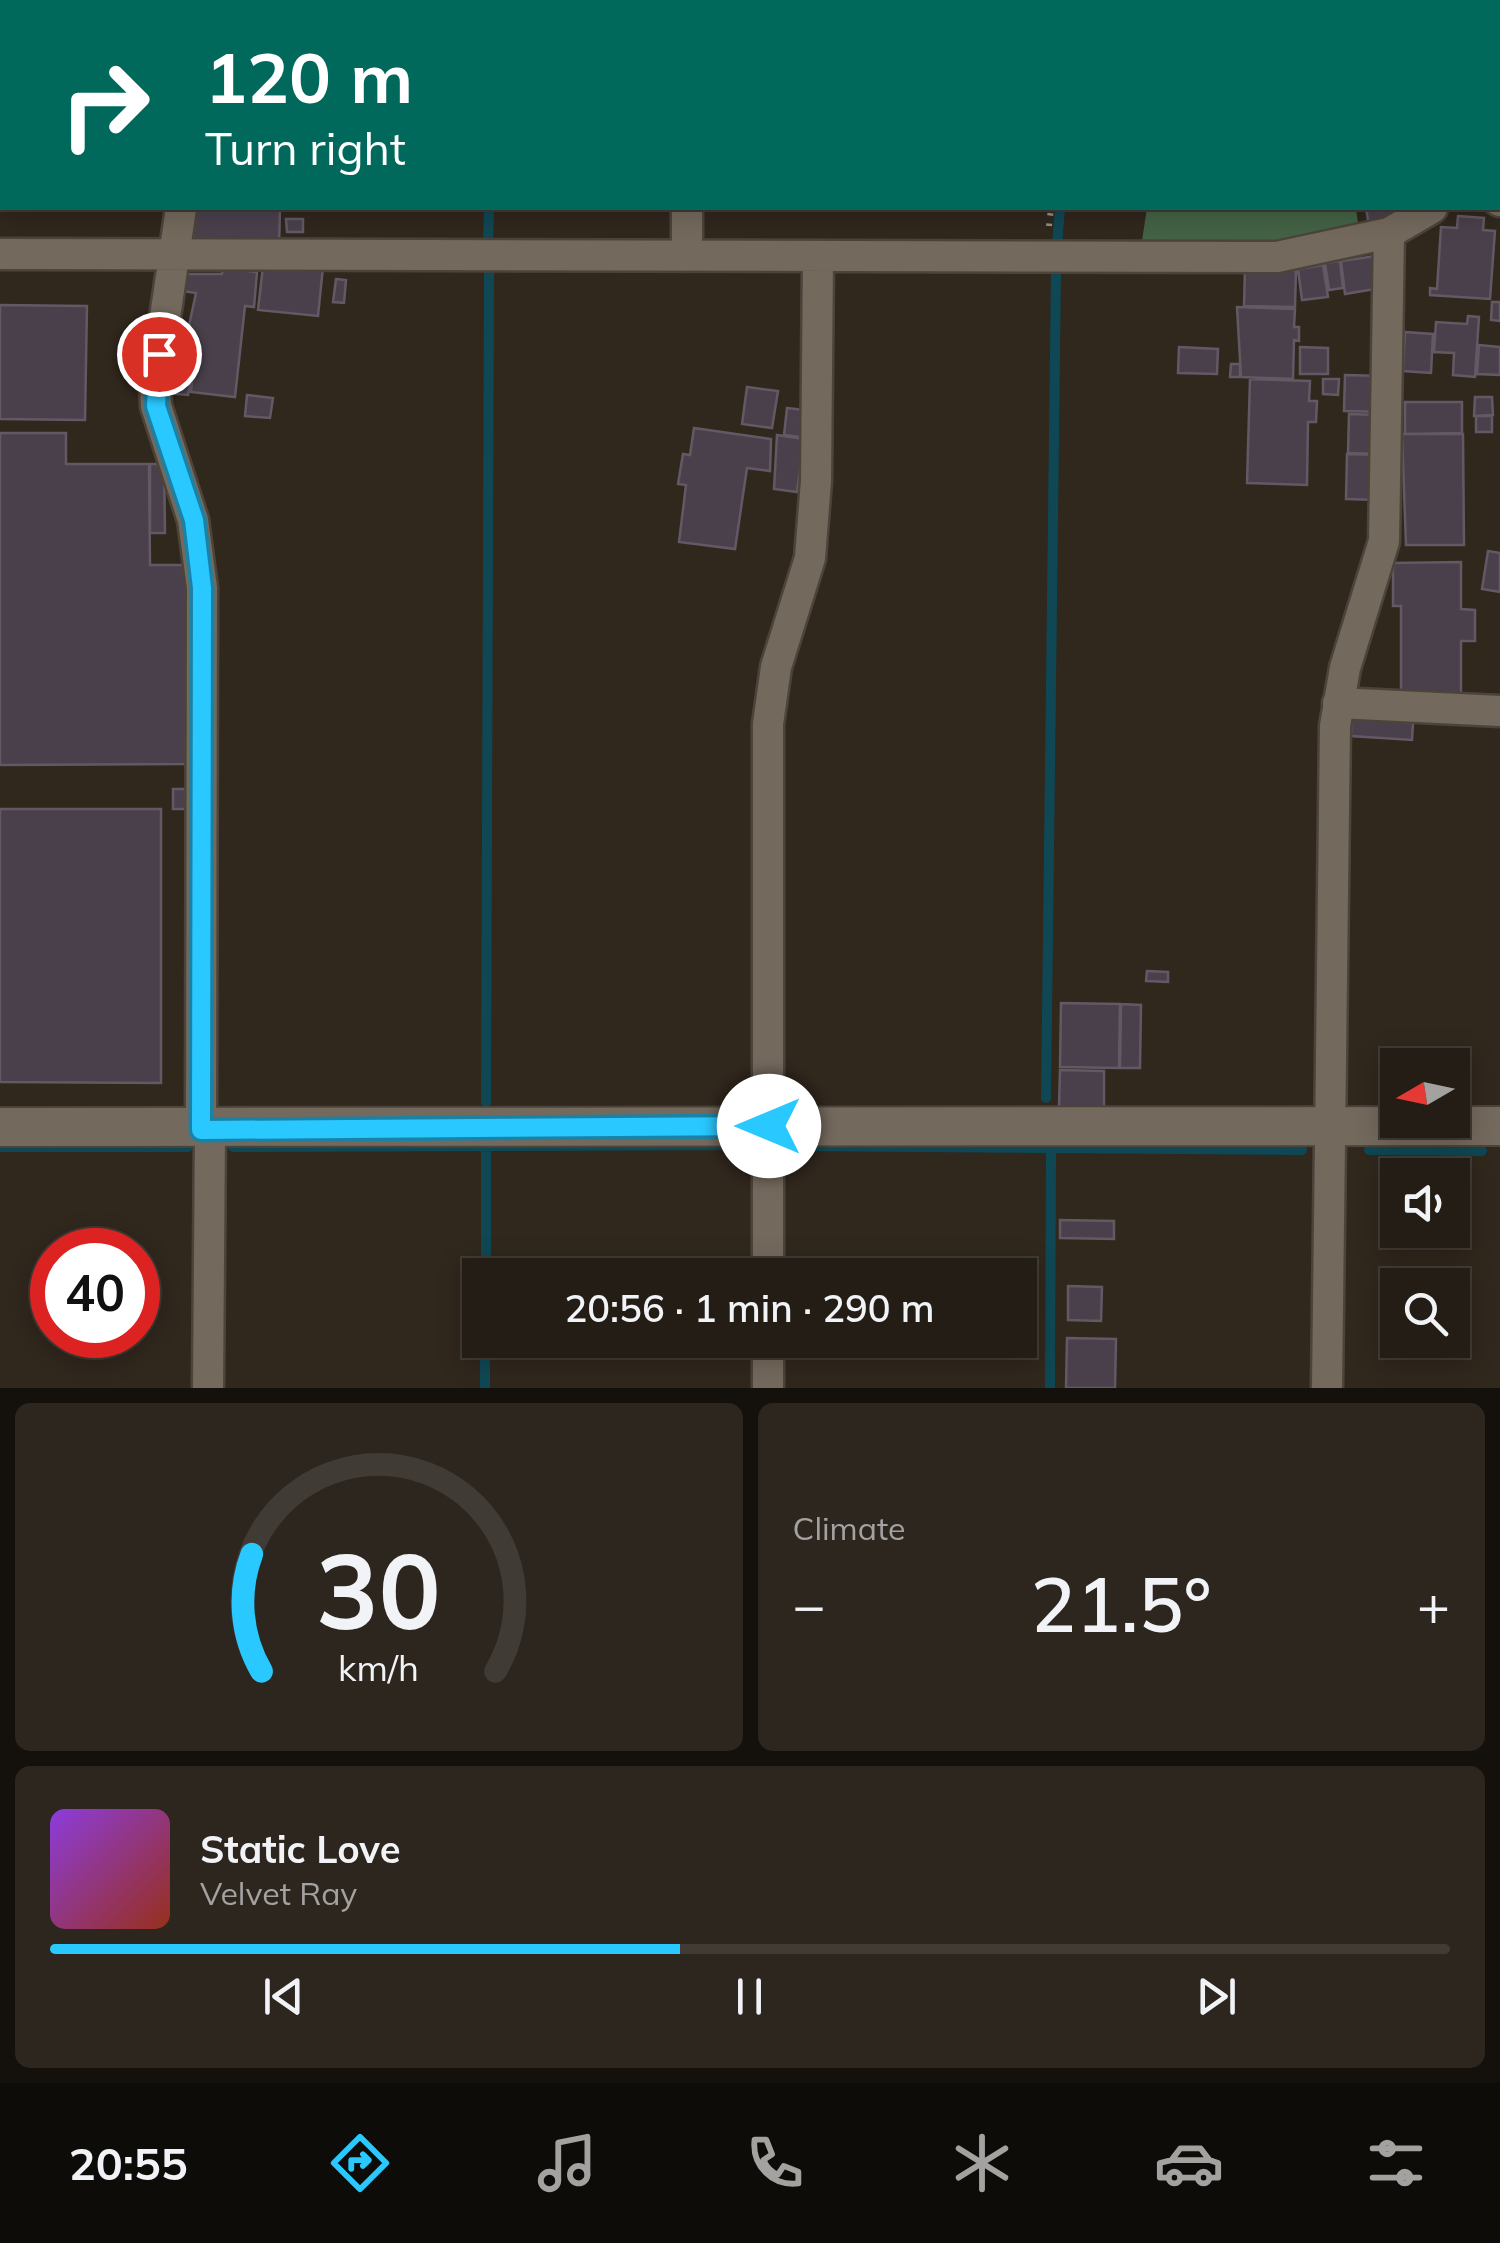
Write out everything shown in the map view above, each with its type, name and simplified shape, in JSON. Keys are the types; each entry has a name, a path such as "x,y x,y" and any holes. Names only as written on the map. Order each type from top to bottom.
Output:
{"street":[{"path":"182,210 155,386 156,406 194,520 202,588 208,1388"},
{"path":"687,210 687,256"},
{"path":"0,254 1278,257 1389,233 1429,210"},
{"path":"1328,1388 1328,1126 1338,704 1344,668 1384,541 1389,233"},
{"path":"768,1258 768,724 776,668 810,558 816,482 818,258"},
{"path":"1338,704 1500,711"},
{"path":"0,1127 206,1130 1500,1126"},
{"path":"768,1358 768,1388"}],"green space":[{"path":"1147,210 1356,210 1359,232 1278,250 1141,247"}],"building":[{"path":"197,210 280,210 279,247 192,246"},
{"path":"1366,210 1403,210 1370,232"},
{"path":"1458,216 1484,218 1483,230 1495,231 1490,299 1430,295 1430,288 1437,289 1441,227 1457,228"},
{"path":"286,219 303,219 303,232 287,232"},
{"path":"1376,256 1381,288 1345,294 1341,261"},
{"path":"224,260 248,262 247,271 257,272 254,307 245,306 235,397 191,392 193,373 179,372 196,293 182,291 184,274 222,274"},
{"path":"1340,261 1343,288 1329,290 1325,263"},
{"path":"1323,265 1328,297 1302,300 1298,269"},
{"path":"263,266 323,267 318,316 258,310"},
{"path":"1245,268 1296,270 1295,307 1244,306"},
{"path":"336,279 346,280 344,303 333,302"},
{"path":"1492,302 1500,302 1500,321 1491,320"},
{"path":"0,305 87,306 85,420 0,419"},
{"path":"1237,307 1295,309 1294,327 1299,327 1299,341 1294,340 1293,379 1241,377"},
{"path":"1468,316 1479,317 1475,377 1453,375 1454,353 1434,352 1436,322 1467,324"},
{"path":"1405,332 1433,334 1431,373 1403,371"},
{"path":"1479,345 1500,347 1500,375 1477,374"},
{"path":"1179,347 1218,349 1217,374 1178,373"},
{"path":"1300,347 1328,348 1328,374 1300,374"},
{"path":"1231,364 1240,364 1240,377 1230,377"},
{"path":"167,372 191,375 188,395 165,393"},
{"path":"1345,375 1381,376 1380,412 1344,411"},
{"path":"1250,379 1310,381 1309,401 1317,401 1316,422 1308,422 1307,485 1247,483"},
{"path":"1323,379 1339,379 1338,395 1323,394"},
{"path":"747,387 778,391 772,428 742,424"},
{"path":"247,395 273,398 270,418 245,416"},
{"path":"1475,397 1492,397 1493,415 1474,416"},
{"path":"1405,402 1462,402 1462,433 1405,434"},
{"path":"787,408 805,410 801,437 784,435"},
{"path":"1349,414 1379,415 1378,454 1348,453"},
{"path":"1476,416 1492,416 1492,432 1476,432"},
{"path":"694,428 771,439 770,471 747,468 735,549 679,542 686,485 678,484 683,454 690,455"},
{"path":"0,433 66,433 66,464 149,464 150,565 187,565 188,764 0,765"},
{"path":"1402,434 1463,434 1464,545 1406,545"},
{"path":"777,435 804,439 797,492 774,489"},
{"path":"1347,454 1379,455 1377,500 1346,499"},
{"path":"150,464 164,464 165,533 150,533"},
{"path":"1488,551 1500,553 1500,592 1482,589"},
{"path":"1461,562 1461,609 1475,610 1475,641 1461,641 1461,703 1401,704 1401,606 1393,606 1393,563"},
{"path":"1352,718 1413,723 1412,740 1351,736"},
{"path":"173,789 186,789 186,809 173,809"},
{"path":"0,809 161,809 161,1083 0,1082"},
{"path":"1147,971 1168,972 1168,982 1146,981"},
{"path":"1061,1003 1120,1004 1119,1068 1060,1067"},
{"path":"1121,1004 1141,1005 1140,1068 1120,1068"},
{"path":"1060,1070 1104,1071 1104,1108 1059,1107"},
{"path":"1060,1220 1114,1221 1114,1239 1060,1238"},
{"path":"1068,1286 1102,1287 1101,1321 1068,1320"},
{"path":"1067,1338 1116,1339 1115,1388 1066,1388"}],"waterway":[{"path":"488,244 489,210"},
{"path":"1057,245 1060,210"},
{"path":"486,1102 489,268"},
{"path":"1046,1098 1056,269"},
{"path":"233,1147 753,1145"},
{"path":"788,1146 1302,1150"},
{"path":"0,1147 188,1147"},
{"path":"486,1147 486,1258"},
{"path":"1050,1388 1051,1148"},
{"path":"1369,1150 1482,1151"},
{"path":"485,1358 485,1388"}],"route":[{"path":"159,354 156,406 194,520 202,588 201,1130 769,1126"}]}
